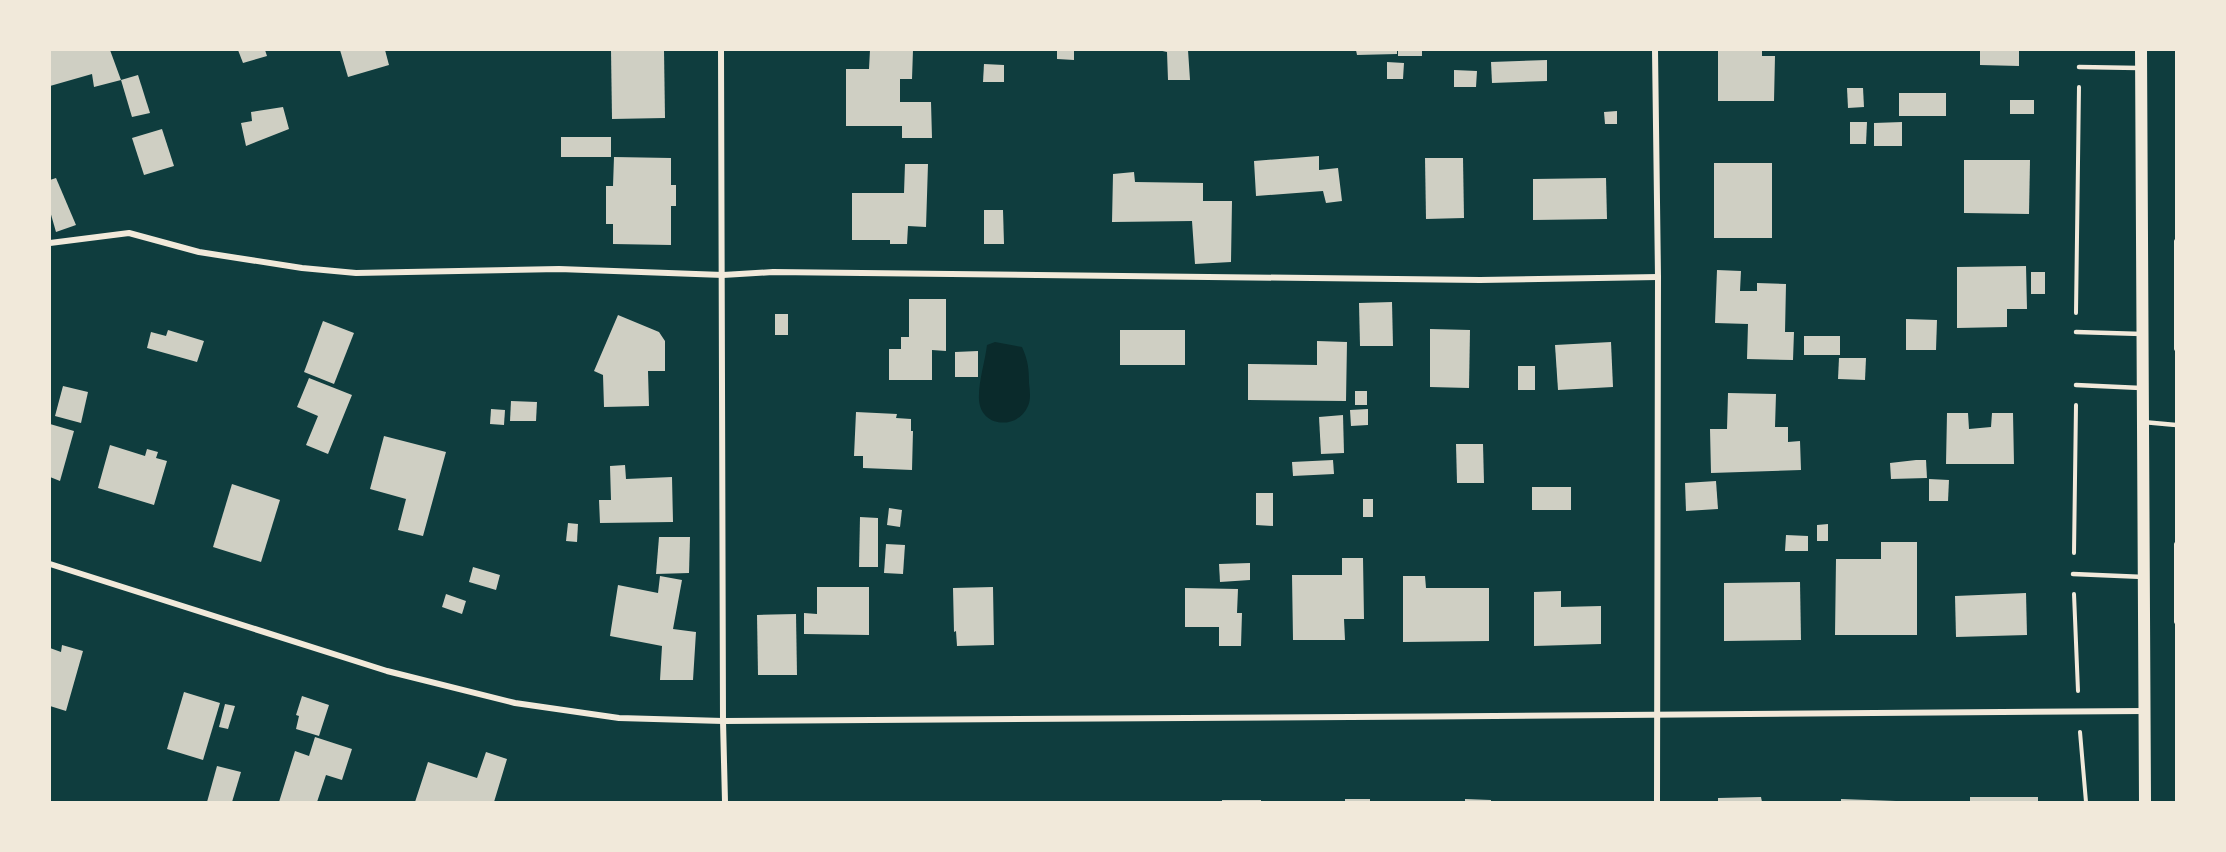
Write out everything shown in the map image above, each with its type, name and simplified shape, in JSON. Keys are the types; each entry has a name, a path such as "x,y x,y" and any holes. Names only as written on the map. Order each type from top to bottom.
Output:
{"main road":[{"path":"2141,50 2145,802"}],"street":[{"path":"721,50 725,802"},
{"path":"1655,50 1658,277 1657,802"},
{"path":"50,243 129,233 199,252 302,268 356,273 559,269 723,275 773,272 1480,280 1658,277"},
{"path":"50,564 376,668 514,703 619,718 723,721 1473,718 1656,713 2144,711"}],"lane":[{"path":"2079,67 2142,68"},
{"path":"2076,332 2142,334"},
{"path":"2076,385 2143,388"},
{"path":"2143,422 2176,425"},
{"path":"2073,574 2144,577"}],"path":[{"path":"2076,332 2079,67"},
{"path":"2176,241 2176,349"},
{"path":"2076,385 2073,574 2082,785 2086,802"},
{"path":"2176,544 2174,569 2176,622"}],"water":[{"path":"995,342 1022,347 1028,365 1030,398 1028,406 1023,414 1009,422 993,421 986,416 979,400 987,345"}],"building":[{"path":"50,50 110,50 121,80 94,87 92,74 50,86"},
{"path":"238,50 265,50 267,56 243,63"},
{"path":"340,50 385,50 389,65 348,77"},
{"path":"611,50 664,50 665,118 612,119"},
{"path":"870,50 913,50 912,79 900,79 900,102 931,102 932,138 902,138 902,126 846,126 846,69 869,69"},
{"path":"1057,50 1074,50 1074,60 1057,59"},
{"path":"1158,50 1188,50 1190,80 1168,80 1167,52"},
{"path":"1356,50 1397,50 1397,54 1357,55"},
{"path":"1398,50 1422,50 1422,56 1398,56"},
{"path":"1718,50 1762,50 1762,56 1775,56 1774,101 1718,101"},
{"path":"1980,50 2019,50 2019,66 1980,65"},
{"path":"1547,60 1547,81 1492,83 1491,62"},
{"path":"1387,62 1404,63 1403,79 1387,79"},
{"path":"984,64 1004,65 1004,82 983,82"},
{"path":"1454,70 1477,71 1476,87 1454,87"},
{"path":"138,75 150,113 132,117 121,80"},
{"path":"1847,88 1863,88 1864,107 1848,108"},
{"path":"1899,93 1946,93 1946,116 1899,116"},
{"path":"2010,100 2034,100 2034,114 2010,114"},
{"path":"283,107 289,129 246,146 241,123 252,121 251,112"},
{"path":"1617,111 1617,124 1605,124 1604,112"},
{"path":"1850,122 1867,122 1866,144 1850,144"},
{"path":"1902,122 1902,146 1874,146 1874,123"},
{"path":"162,129 174,166 144,175 132,138"},
{"path":"561,137 611,137 611,157 561,157"},
{"path":"1319,156 1319,170 1338,168 1342,201 1326,203 1323,191 1256,196 1254,161"},
{"path":"614,157 671,158 671,185 676,185 676,206 671,206 671,245 613,244 613,224 606,224 606,186 613,186"},
{"path":"1425,158 1463,158 1464,218 1426,219"},
{"path":"1964,160 2030,160 2029,214 1964,213"},
{"path":"1714,163 1772,163 1772,238 1714,238"},
{"path":"905,164 928,164 926,227 908,226 907,244 890,244 890,240 852,240 852,193 904,193"},
{"path":"1134,172 1135,182 1203,183 1203,201 1232,201 1231,262 1195,264 1192,221 1112,222 1113,174"},
{"path":"56,178 76,225 56,232 50,211 50,180"},
{"path":"1606,178 1607,219 1533,220 1533,179"},
{"path":"984,210 1003,210 1004,244 984,244"},
{"path":"2026,266 2027,309 2007,309 2007,327 1957,328 1957,267"},
{"path":"1717,270 1741,271 1740,291 1757,291 1757,283 1786,284 1785,332 1794,332 1793,360 1747,359 1748,324 1715,323"},
{"path":"2031,272 2045,272 2045,294 2031,294"},
{"path":"909,299 946,299 946,351 932,350 932,380 889,380 889,349 901,349 901,337 909,337"},
{"path":"1392,302 1393,346 1360,346 1359,303"},
{"path":"775,314 788,314 788,335 775,335"},
{"path":"618,315 659,332 665,341 665,371 648,371 649,406 604,407 603,375 594,371"},
{"path":"1906,319 1937,320 1936,350 1906,350"},
{"path":"323,321 354,333 334,384 304,372"},
{"path":"1430,329 1470,330 1469,388 1430,387"},
{"path":"168,330 204,341 197,362 147,348 151,332 166,336"},
{"path":"1120,330 1185,330 1185,365 1120,365"},
{"path":"1804,336 1840,336 1840,355 1804,355"},
{"path":"1317,341 1347,342 1346,401 1248,400 1248,364 1317,365"},
{"path":"1611,342 1613,387 1558,390 1555,345"},
{"path":"978,351 978,377 955,377 955,352"},
{"path":"1839,358 1866,358 1865,380 1838,379"},
{"path":"1518,366 1535,366 1535,390 1518,390"},
{"path":"309,378 352,395 328,454 306,445 318,416 297,407"},
{"path":"63,386 88,392 81,423 55,416"},
{"path":"1355,391 1367,391 1367,405 1355,405"},
{"path":"1728,393 1776,394 1775,427 1788,427 1788,442 1800,441 1801,470 1711,473 1710,429 1727,429"},
{"path":"511,401 537,402 536,421 510,421"},
{"path":"491,409 505,410 504,425 490,424"},
{"path":"1368,409 1368,425 1351,426 1350,410"},
{"path":"856,412 897,414 896,418 911,419 912,470 863,468 863,456 854,456"},
{"path":"1947,413 1968,413 1969,429 1991,427 1992,413 2013,413 2014,464 1946,464"},
{"path":"1343,415 1344,453 1321,454 1319,417"},
{"path":"50,424 74,431 60,481 50,477"},
{"path":"384,436 446,452 423,536 398,530 406,499 370,489"},
{"path":"1456,444 1483,444 1484,483 1457,483"},
{"path":"110,445 145,456 147,449 158,452 156,458 167,461 154,505 98,488"},
{"path":"1333,460 1334,474 1293,476 1292,462"},
{"path":"1926,460 1927,478 1891,479 1890,463"},
{"path":"625,465 626,479 672,477 673,522 600,523 599,500 611,500 610,466"},
{"path":"1929,479 1949,480 1948,501 1929,501"},
{"path":"1716,481 1718,509 1686,511 1685,483"},
{"path":"232,484 280,500 261,562 213,547"},
{"path":"1532,487 1571,487 1571,510 1532,510"},
{"path":"1256,493 1273,493 1273,526 1256,525"},
{"path":"1363,499 1373,499 1373,517 1363,517"},
{"path":"889,508 902,510 900,527 887,525"},
{"path":"860,517 878,518 878,567 859,567"},
{"path":"568,523 578,524 577,542 566,541"},
{"path":"1828,524 1828,541 1817,541 1817,525"},
{"path":"1786,535 1808,536 1808,551 1785,551"},
{"path":"659,537 690,537 689,573 656,574"},
{"path":"1881,542 1917,542 1917,635 1835,635 1836,559 1881,559"},
{"path":"886,544 905,545 903,574 884,573"},
{"path":"1342,558 1363,558 1364,619 1344,619 1345,640 1293,640 1292,575 1342,575"},
{"path":"1250,563 1250,580 1220,582 1219,564"},
{"path":"473,567 500,575 496,590 469,582"},
{"path":"660,576 682,580 673,629 696,632 693,680 660,680 662,646 610,636 618,585 658,593"},
{"path":"1403,576 1425,576 1426,588 1489,588 1489,641 1403,642"},
{"path":"1800,582 1801,640 1724,641 1724,583"},
{"path":"817,587 869,587 869,635 804,634 804,613 817,614"},
{"path":"993,587 994,645 957,646 956,631 954,632 953,588"},
{"path":"1185,588 1238,589 1237,613 1242,613 1241,646 1219,646 1219,627 1185,627"},
{"path":"1561,591 1561,607 1601,606 1601,644 1534,646 1534,592"},
{"path":"2026,593 2027,635 1956,637 1955,596"},
{"path":"446,594 466,601 462,614 442,607"},
{"path":"796,614 797,675 758,675 757,615"},
{"path":"62,645 83,651 66,711 50,706 50,648 61,652"},
{"path":"184,692 220,703 203,760 167,749"},
{"path":"302,696 329,705 319,736 296,729 299,716 296,715"},
{"path":"225,704 235,706 228,729 219,727"},
{"path":"315,737 352,749 342,780 326,775 317,802 279,802 295,751 309,756"},
{"path":"486,752 507,759 494,802 415,802 428,762 477,778"},
{"path":"217,766 241,772 232,802 207,802"},
{"path":"1761,797 1762,802 1718,802 1718,798"},
{"path":"1970,797 2038,797 2038,802 1970,802"},
{"path":"1345,799 1370,799 1370,802 1345,802"},
{"path":"1465,799 1491,800 1491,802 1465,802"},
{"path":"1841,799 1896,801 1896,802 1841,802"},
{"path":"1222,800 1261,800 1261,802 1222,802"}]}
